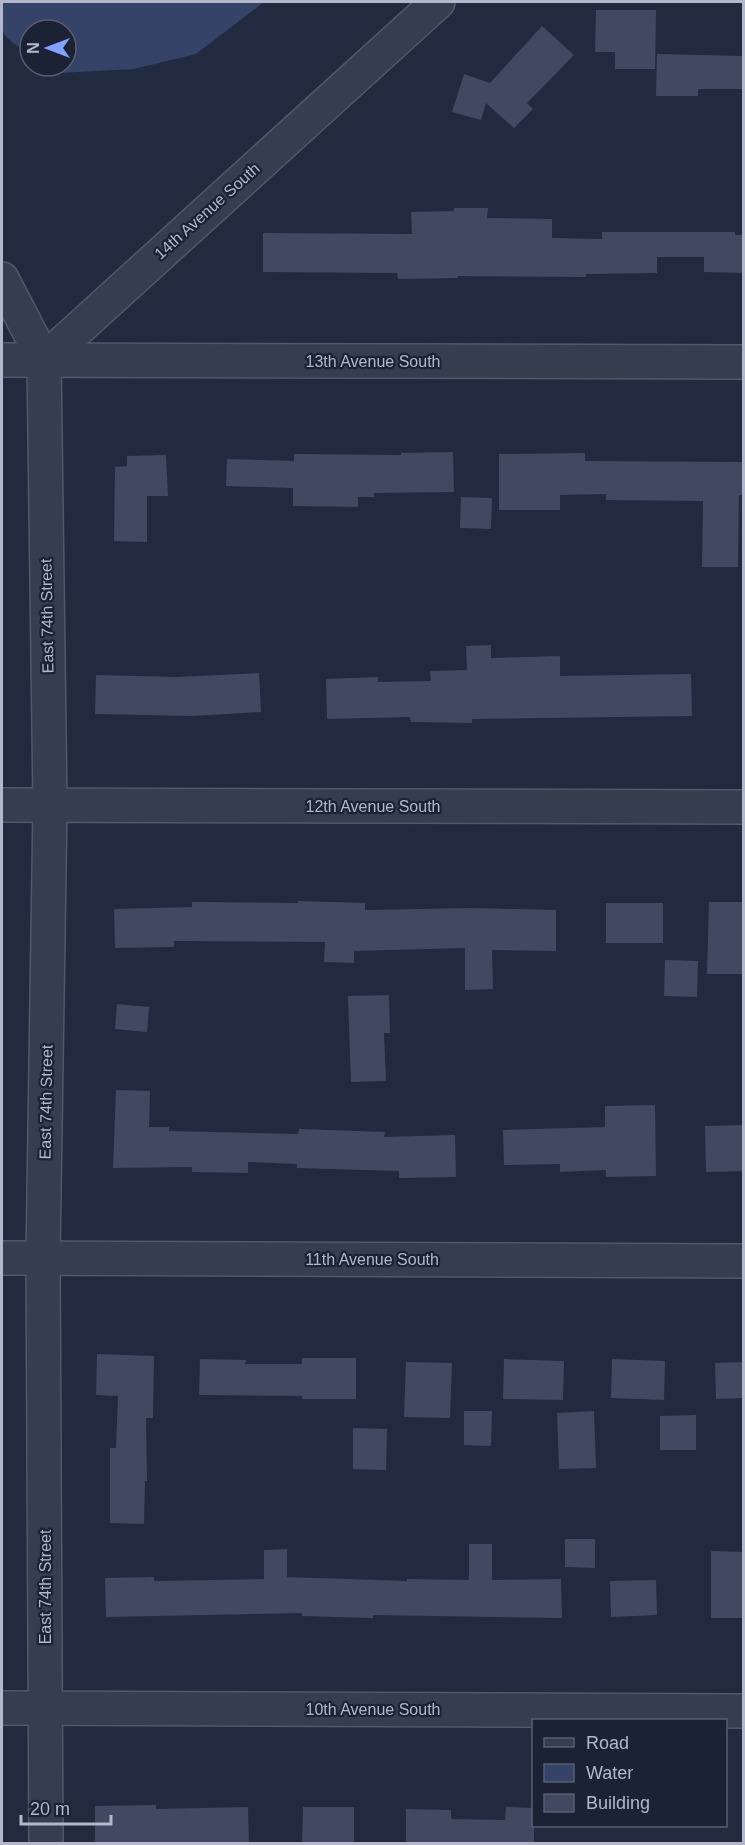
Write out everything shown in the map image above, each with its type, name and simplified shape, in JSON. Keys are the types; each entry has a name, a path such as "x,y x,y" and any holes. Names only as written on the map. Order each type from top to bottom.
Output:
{"street":[{"name":"14th Avenue South","path":"44,360 438,2"},
{"path":"2,279 44,360"},
{"name":"13th Avenue South","path":"2,360 744,362"},
{"name":"East 74th Street","path":"44,360 50,805 43,1258 46,1844"},
{"name":"12th Avenue South","path":"2,805 744,807"},
{"name":"11th Avenue South","path":"2,1258 744,1261"},
{"name":"10th Avenue South","path":"2,1708 744,1711"}],"water":[{"path":"2,2 264,2 196,54 134,69 78,72 78,18 18,18 18,46 4,34"}],"building":[{"path":"596,10 656,10 655,69 615,69 615,52 595,52"},
{"path":"542,26 574,55 527,103 533,109 514,128 486,103 481,120 452,112 464,74 490,83"},
{"path":"657,54 743,56 742,89 698,89 698,96 656,96"},
{"path":"454,208 488,208 487,218 552,219 552,238 602,239 602,232 735,232 735,235 744,235 744,273 704,272 704,257 657,257 657,273 586,274 586,277 458,276 458,278 398,279 397,273 263,272 263,233 412,234 411,212 454,211"},
{"path":"453,452 454,492 374,493 374,497 358,497 358,507 293,506 293,488 226,486 227,459 294,461 294,454 401,455 401,453"},
{"path":"585,453 585,461 744,462 744,495 739,495 738,567 702,567 703,501 606,500 606,494 560,495 560,510 499,510 499,454"},
{"path":"166,455 168,496 147,496 147,542 114,541 115,467 127,466 127,456"},
{"path":"461,497 492,498 491,529 460,528"},
{"path":"491,645 491,658 560,656 560,676 691,674 692,716 472,719 472,723 411,722 410,717 327,719 326,679 378,677 378,682 431,681 430,671 467,670 466,646"},
{"path":"259,673 261,712 192,716 95,714 96,675 177,677"},
{"path":"298,901 365,903 365,910 472,908 556,910 556,951 492,950 493,989 465,990 465,948 354,951 354,963 324,962 325,942 174,941 174,947 115,948 114,909 192,907 192,902 298,903"},
{"path":"709,902 744,902 744,974 707,974"},
{"path":"606,903 663,903 663,943 606,943"},
{"path":"665,960 698,961 697,997 664,996"},
{"path":"389,995 390,1033 384,1033 386,1081 351,1082 348,996"},
{"path":"117,1004 149,1007 147,1032 115,1029"},
{"path":"116,1090 150,1091 149,1127 169,1127 169,1131 298,1134 299,1129 385,1132 384,1137 455,1135 456,1177 399,1178 399,1171 297,1168 297,1164 248,1162 248,1173 192,1172 192,1167 113,1168"},
{"path":"655,1105 656,1176 606,1177 606,1170 560,1172 560,1164 504,1165 503,1130 605,1127 605,1106"},
{"path":"744,1125 744,1171 706,1172 705,1126"},
{"path":"97,1354 154,1356 153,1418 146,1418 147,1481 145,1481 144,1524 110,1523 110,1448 116,1448 118,1396 96,1395"},
{"path":"302,1358 356,1358 356,1399 199,1395 200,1359 246,1360 245,1364 302,1364"},
{"path":"504,1359 564,1361 563,1400 503,1399"},
{"path":"612,1359 665,1361 664,1400 611,1398"},
{"path":"406,1362 452,1363 450,1418 404,1417"},
{"path":"744,1362 744,1398 716,1399 715,1363"},
{"path":"464,1411 492,1411 491,1446 464,1445"},
{"path":"594,1411 596,1468 559,1469 557,1413"},
{"path":"696,1415 696,1450 660,1450 660,1416"},
{"path":"353,1428 387,1429 386,1470 353,1469"},
{"path":"565,1539 595,1539 595,1568 565,1567"},
{"path":"469,1544 492,1544 492,1580 561,1579 562,1618 373,1615 373,1618 302,1616 302,1613 106,1617 105,1578 154,1577 154,1581 264,1579 264,1550 287,1549 287,1577 407,1581 407,1579 469,1580"},
{"path":"711,1551 744,1552 744,1618 711,1618"},
{"path":"656,1580 657,1615 611,1617 610,1581"},
{"path":"156,1805 156,1809 248,1807 249,1844 95,1844 95,1806"},
{"path":"303,1807 354,1807 354,1844 302,1844"},
{"path":"506,1807 532,1808 534,1844 406,1844 406,1809 451,1810 451,1819 505,1820"}]}
